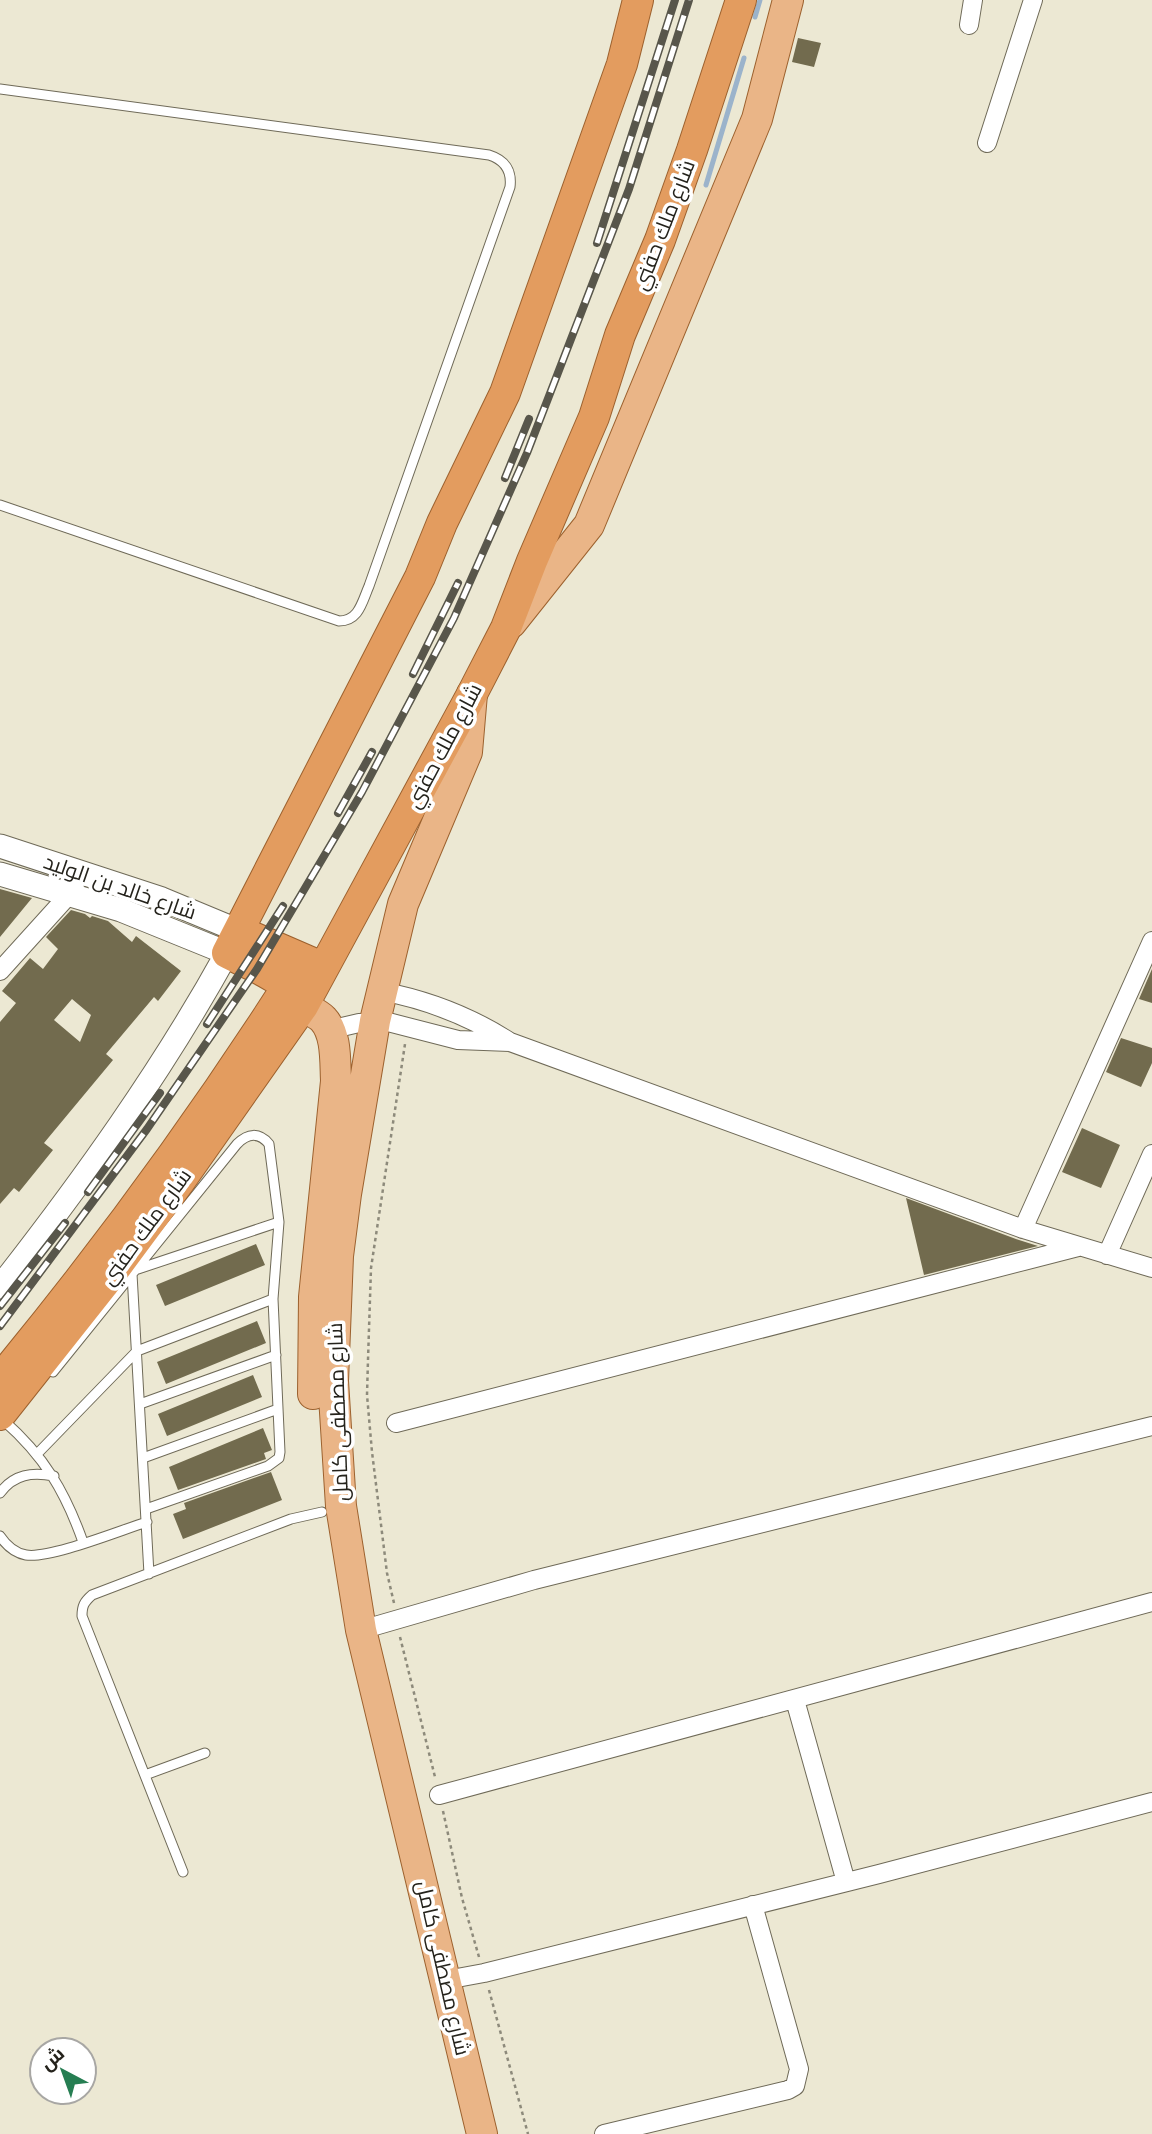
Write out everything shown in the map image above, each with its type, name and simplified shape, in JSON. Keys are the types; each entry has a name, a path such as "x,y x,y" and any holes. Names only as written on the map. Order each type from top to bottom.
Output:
{"highway":[{"path":"233,942 420,577 442,523 505,393 618,76 638,0"},
{"name":"شارع ملك حفني","path":"0,1416 134,1244 296,996 472,694 506,628 594,417 620,335 660,240 741,0"},
{"path":"233,942 314,964"},
{"path":"233,942 296,996"},
{"name":"شارع ملك حفني","path":"0,1379 119,1229 189,1132 296,996"}],"main road":[{"path":"506,628 589,525 757,119 788,0"},
{"name":"شارع مصطفى كامل","path":"472,694 467,752 403,904 394,1024 346,1194 334,1319 334,1394 341,1506 361,1630 482,2134"},
{"path":"296,996 323,1019 329,1030"},
{"name":"شارع مصطفى كامل","path":"329,1030 335,1051 336,1081 319,1243 313,1351 316,1458 322,1512 342,1637 391,1828 463,2134"}],"street":[{"path":"969,25 973,0"},
{"path":"987,143 1034,0"},
{"name":"شارع خالد بن الوليد","path":"0,846 162,899 233,942"},
{"name":"شارع خالد بن الوليد","path":"0,874 67,896 233,942"},
{"path":"0,971 87,875"},
{"path":"1023,1229 1152,941"},
{"path":"0,1287 124,1120 183,1028 233,942"},
{"path":"398,995 465,1016 510,1042 1023,1229 1152,1268"},
{"path":"329,1030 394,1024 458,1040 510,1042"},
{"path":"1107,1255 1152,1154"},
{"path":"396,1423 1078,1247"},
{"path":"361,1630 534,1580 1152,1426"},
{"path":"439,1795 1152,1602"},
{"path":"795,1700 846,1882"},
{"path":"446,1980 484,1973 846,1882 1152,1802"},
{"path":"604,2134 788,2090 794,2086 799,2069 753,1905"}],"lane":[{"path":"0,89 489,155 505,165 511,179 369,586 358,613 350,620 339,621 0,505"},
{"path":"53,1372 244,1137 253,1134 263,1137 270,1144 279,1222 273,1299 280,1452 274,1463 146,1508"},
{"path":"134,1272 279,1222"},
{"path":"134,1272 149,1574"},
{"path":"37,1454 137,1351 273,1299"},
{"path":"140,1404 276,1355"},
{"path":"143,1458 278,1409"},
{"path":"0,1416 54,1476 71,1508 83,1542"},
{"path":"0,1493 16,1477 35,1473 54,1476"},
{"path":"183,1872 82,1616 82,1608 92,1595 291,1519 322,1512"},
{"path":"0,1536 6,1545 24,1555 45,1554 147,1522"},
{"path":"145,1775 205,1753"}],"path":[{"path":"394,1024 371,1268 367,1395 372,1452 396,1620 462,1898 528,2134"}],"building":[{"path":"798,38 821,43 814,67 792,62"},
{"path":"0,889 32,898 0,937"},
{"path":"71,910 90,918 92,916 108,921 132,942 136,936 181,971 158,1001 154,997 106,1054 113,1060 44,1143 53,1150 19,1192 14,1188 0,1204 0,1022 16,1003 2,991 30,958 43,969 58,949 46,937","holes":["72,999 91,1015 80,1042 54,1020"]},
{"path":"1152,969 1152,1003 1139,999"},
{"path":"1121,1038 1152,1048 1152,1063 1141,1087 1106,1072"},
{"path":"1082,1128 1120,1145 1101,1188 1062,1172"},
{"path":"906,1198 1019,1240 1038,1246 924,1275"},
{"path":"256,1244 265,1265 165,1306 156,1285"},
{"path":"257,1321 266,1343 166,1384 157,1362"},
{"path":"253,1375 262,1397 167,1436 158,1414"},
{"path":"263,1428 272,1450 264,1453 266,1459 178,1490 169,1467"},
{"path":"271,1472 282,1500 183,1539 173,1514 186,1509 184,1503"}],"waterway":[{"path":"755,17 760,0"},
{"path":"706,185 744,58"}],"railway":[{"path":"597,243 675,0"},
{"path":"0,1326 147,1129 257,969 362,792 454,618 527,453 629,189 689,0"},
{"path":"505,478 529,419"},
{"path":"413,674 458,583"},
{"path":"338,813 372,752"},
{"path":"207,1024 283,906"},
{"path":"88,1192 160,1093"},
{"path":"0,1306 65,1223"}]}
